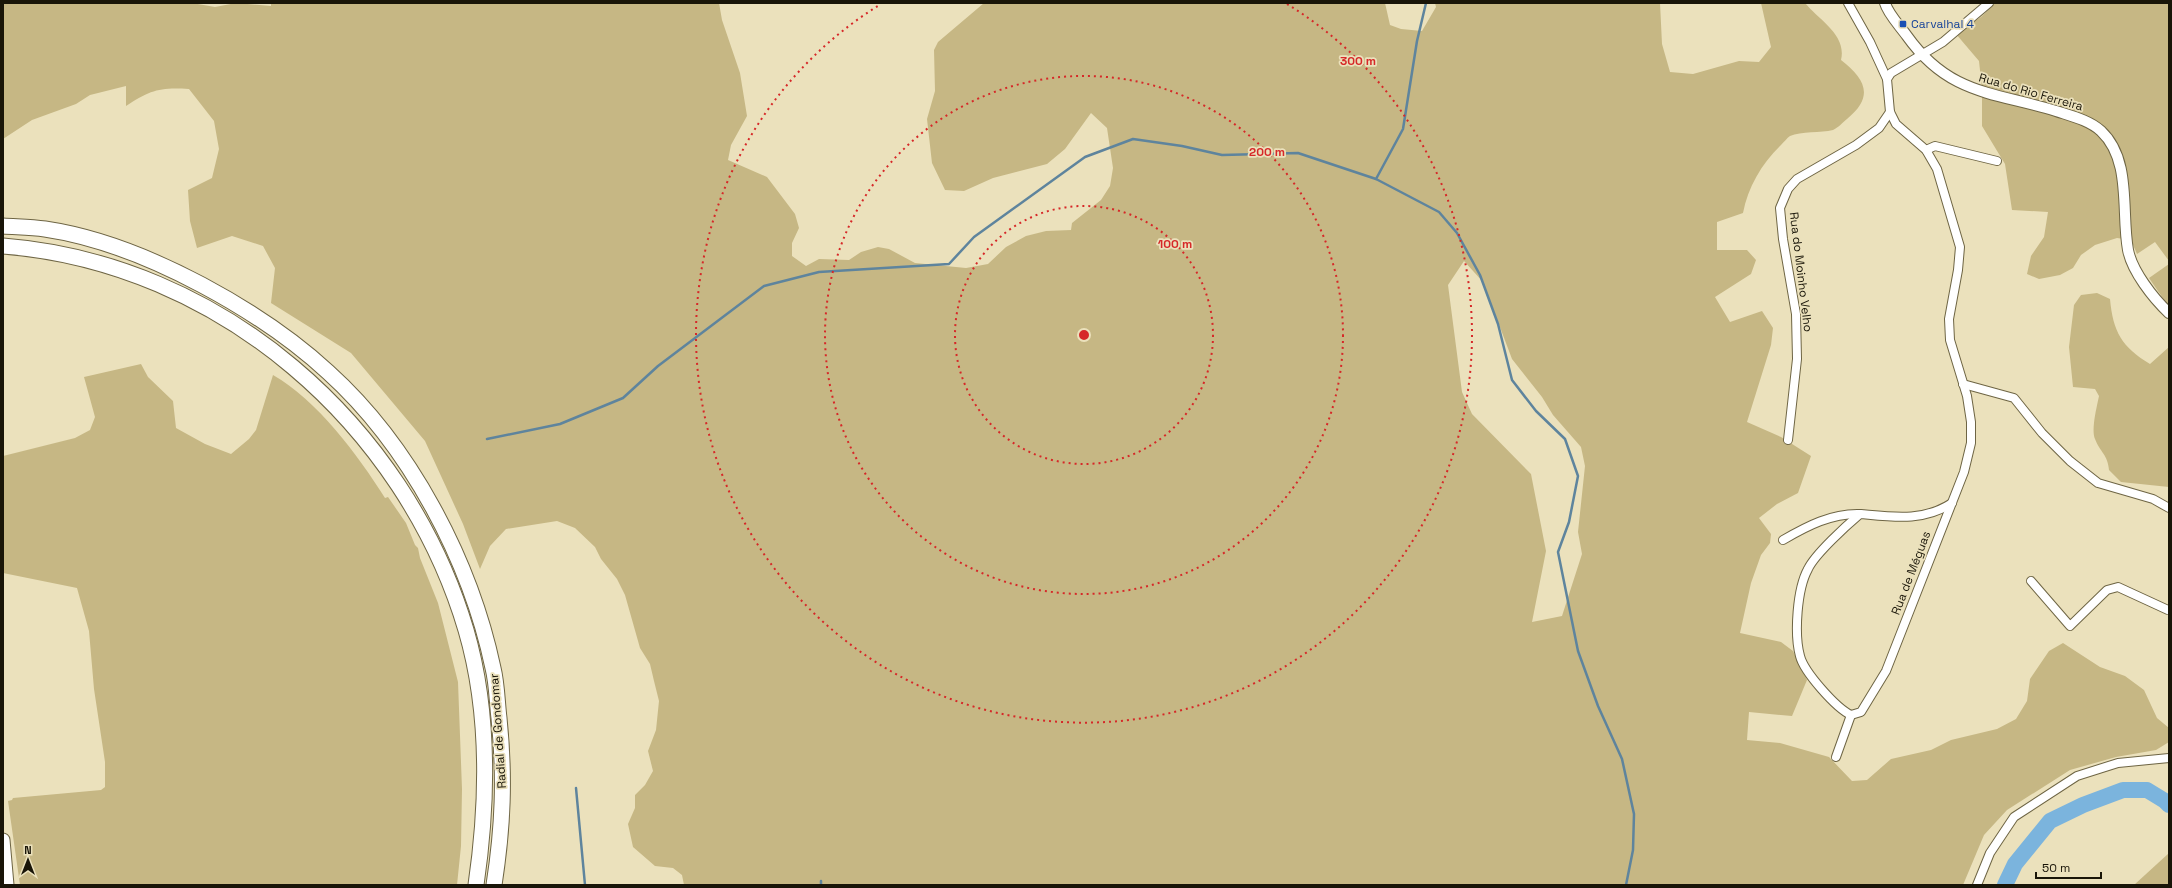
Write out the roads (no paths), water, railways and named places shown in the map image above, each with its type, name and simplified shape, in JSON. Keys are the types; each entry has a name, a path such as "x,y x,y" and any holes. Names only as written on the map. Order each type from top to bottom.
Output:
{"highway":[{"path":"3,216 26,221 44,229"},
{"path":"3,226 44,229"},
{"name":"Radial de Gondomar","path":"44,229 112,246 169,267 230,300 263,321 328,372 367,412 404,462 438,516 458,556 483,626 496,688 504,785 499,852 494,885"},
{"name":"Radial de Gondomar","path":"3,246 32,249 99,262 162,286 219,314 254,335 315,384 352,424 390,471 424,526 442,564 466,631 476,673 485,744 485,784 481,847 476,885"}],"main road":[{"path":"3,840 8,881"}],"street":[{"path":"1848,3 1870,42 1887,79 1890,112 1896,124 1926,150 1935,146 1997,161"},
{"name":"Rua do Rio Ferreira","path":"1885,3 1927,62 1948,76 1971,89 2079,118 2101,131 2114,150 2122,175 2128,251 2140,277 2152,296 2169,313"},
{"path":"1887,79 1891,73 1922,56 1989,3"},
{"name":"Rua do Moinho Velho","path":"1788,440 1797,359 1796,314 1783,239 1780,208 1788,189 1797,179 1856,145 1879,128 1890,112"},
{"name":"Rua de Méguas","path":"1851,715 1861,712 1886,670 1964,472 1971,443 1971,422 1963,384 1950,340 1949,319 1958,270 1960,247 1936,169 1926,150"},
{"path":"1963,384 2014,398 2042,433 2070,461 2098,483 2153,499 2169,508"},
{"path":"1783,540 1801,529 1845,513 1905,518 1925,516 1952,503"},
{"path":"1836,757 1851,715 1842,711 1830,699 1800,657 1798,609 1808,568 1845,527 1860,514"},
{"path":"2031,580 2070,626 2107,590 2118,587 2169,612"},
{"path":"1977,885 1990,853 2014,817 2077,776 2118,763 2169,758"}],"waterway":[{"path":"1426,3 1417,41 1403,129 1376,179 1439,212 1457,233 1480,275 1498,324 1512,380 1536,411 1565,439 1578,476 1569,522 1558,552 1578,651 1598,706 1622,759 1634,814 1633,850 1626,885"},
{"path":"487,439 560,424 623,398 658,366 764,286 819,272 949,264 974,237 1085,157 1133,139 1182,146 1222,155 1298,153 1376,179"},
{"path":"576,788 585,885"},
{"path":"2005,885 2015,864 2050,821 2083,805 2123,790 2147,790 2169,805"}],"place":[{"name":"Carvalhal 4","path":"1903,24"}]}
